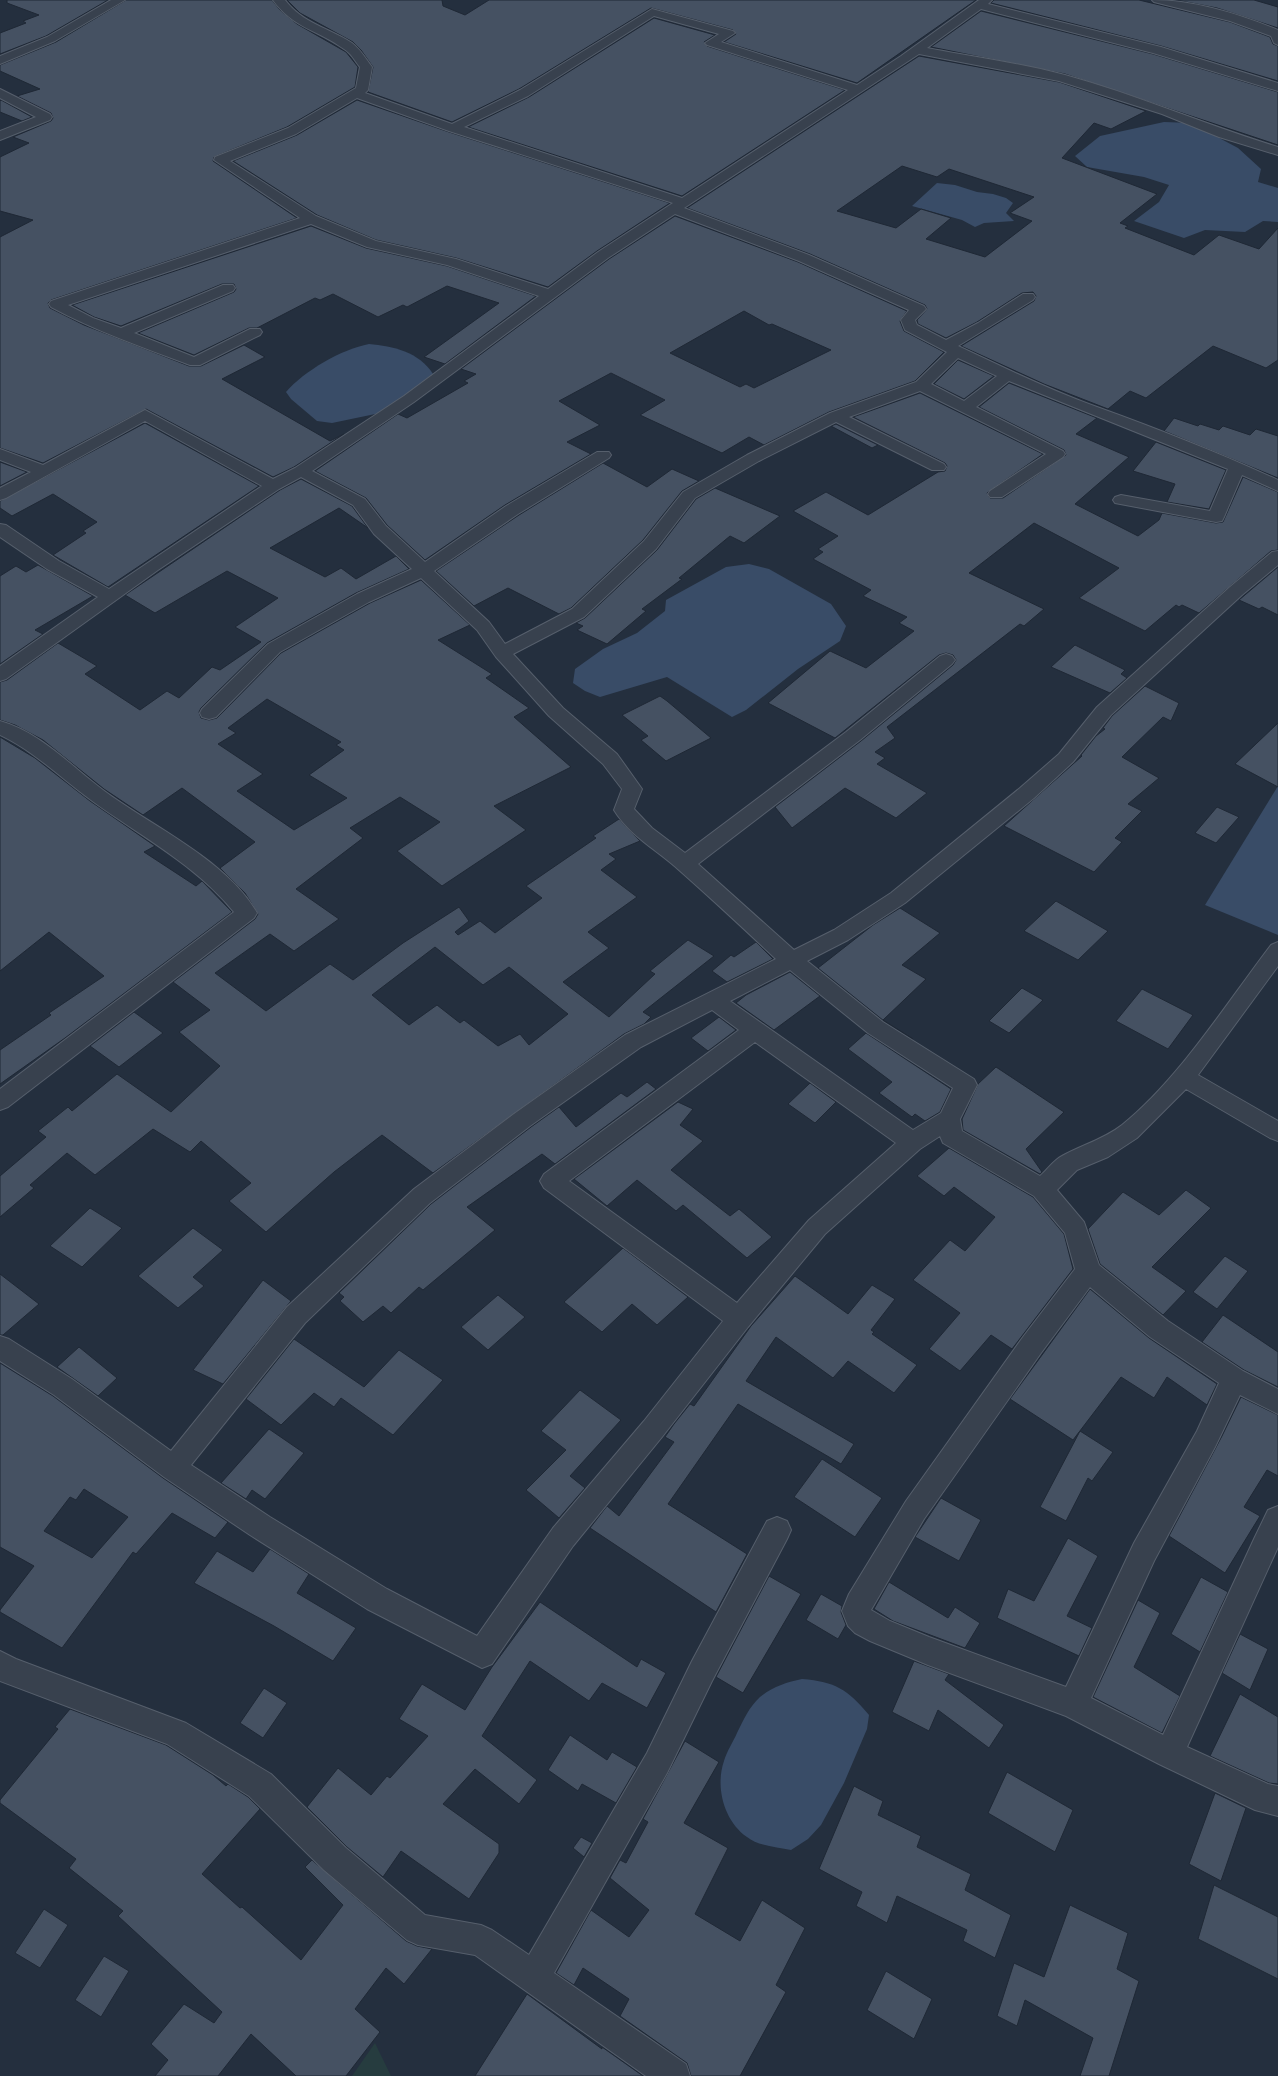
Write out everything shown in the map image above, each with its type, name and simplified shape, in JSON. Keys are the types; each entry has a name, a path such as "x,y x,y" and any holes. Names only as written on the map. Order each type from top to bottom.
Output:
{"street":[{"path":"0,60 51,39 119,0"},
{"path":"278,0 291,16 314,30 348,47 366,67 362,90 292,131 220,160 311,219 372,244 452,262 548,294"},
{"path":"1158,0 1264,28 1277,34 1278,40"},
{"path":"0,675 152,566 272,486 301,471 409,399 548,294 603,255 917,50 982,3 1156,50 1278,87"},
{"path":"453,128 524,93 652,12 729,33 711,43 857,89"},
{"path":"917,50 1061,78 1166,111 1223,134 1278,151"},
{"path":"0,93 46,117 0,136"},
{"path":"356,94 453,128 528,150 680,206 804,258 919,309 911,315 908,320 910,327 951,349 1091,410 1127,422 1237,466 1278,486"},
{"path":"255,332 195,362 120,334 56,304 311,219"},
{"path":"120,334 228,288"},
{"path":"502,653 578,613 650,545 689,495 753,458 836,416 921,385 951,349 982,326 1028,297"},
{"path":"966,407 1008,375"},
{"path":"921,385 1057,454 996,494"},
{"path":"0,495 145,415 272,486"},
{"path":"836,416 938,467"},
{"path":"0,454 44,471"},
{"path":"209,713 274,648 363,598 425,570 512,510 603,455"},
{"path":"1121,500 1216,517 1237,466"},
{"path":"0,1347 63,1388 173,1468 260,1526 377,1599 482,1654 563,1537 653,1429 739,1319 817,1227 912,1142 949,1119 966,1085 892,1038 847,1006 811,975 791,961 685,863 642,831 629,818 624,810 632,789 610,758 556,712 502,653 483,626 425,570 380,530 359,502 301,471"},
{"path":"0,529 53,565 110,596"},
{"path":"173,1468 248,1378 296,1315 354,1258 422,1196 522,1120 633,1041 841,935 898,898 1022,798 1066,758 1104,711 1236,591 1278,556"},
{"path":"685,863 853,736 946,660"},
{"path":"0,727 46,754 97,794 187,857 222,885 248,913 0,1101"},
{"path":"1042,1189 1069,1163 1100,1150 1129,1132 1153,1110 1184,1077 1278,950"},
{"path":"713,1000 912,1142"},
{"path":"739,1319 552,1181 755,1030"},
{"path":"1184,1077 1278,1132"},
{"path":"949,1119 951,1136 1042,1189 1076,1229 1088,1271 1159,1329 1234,1379 1278,1402"},
{"path":"1088,1271 1032,1345 982,1418 915,1510 856,1611 858,1616 865,1623 880,1631 928,1651 1073,1704 1169,1754 1266,1799 1278,1801"},
{"path":"1073,1704 1114,1613 1144,1552 1206,1439 1234,1379"},
{"path":"1169,1754 1194,1702 1254,1565 1278,1519"},
{"path":"533,1978 657,1763 702,1671 777,1530"},
{"path":"0,1665 7,1670 176,1732 260,1785 335,1860 418,1929 481,1941 674,2076"}],"green space":[{"path":"375,2043 391,2076 352,2076"}],"water":[{"path":"1164,122 1191,123 1238,148 1261,169 1258,182 1278,188 1278,222 1263,221 1245,232 1205,230 1184,238 1134,221 1159,202 1169,185 1144,177 1087,167 1075,156 1100,136"},
{"path":"937,183 955,185 977,192 993,194 1006,198 1013,203 1006,213 1014,221 984,223 975,227 962,220 912,206"},
{"path":"369,344 387,346 413,355 427,366 433,374 423,383 380,413 332,423 317,421 291,399 286,392 303,376 324,362 347,351"},
{"path":"749,564 769,569 831,604 846,626 840,641 798,669 746,710 732,717 667,677 600,697 585,691 573,683 575,669 603,649 637,633 665,611 666,600 726,567"},
{"path":"1278,786 1278,935 1205,905"},
{"path":"802,1679 824,1682 840,1688 854,1699 869,1715 867,1729 844,1783 821,1825 808,1839 791,1850 768,1846 751,1840 739,1830 727,1813 721,1792 721,1771 727,1754 744,1719 749,1710 760,1697 770,1690 785,1683"}],"building":[{"path":"7,0 108,0 46,36 0,54 0,33 26,23 23,21 39,15 7,3"},
{"path":"126,0 272,0 280,10 297,24 346,52 358,67 355,87 287,127 214,157 213,161 297,218 51,300 48,303 50,308 84,325 189,366 201,366 244,345 265,357 222,379 330,441 344,434 294,467 273,477 146,409 43,463 0,448 0,237 33,220 0,211 0,157 29,143 13,137 51,121 53,118 51,113 17,96 40,89 0,71 0,65 56,42"},
{"path":"287,0 442,0 443,6 465,15 489,0 976,0 857,83 724,42 736,34 733,30 651,8 519,89 452,122 368,92 373,67 361,50 353,42 300,13"},
{"path":"994,0 1139,0 1230,22 1270,37 1273,44 1278,46 1278,81 1161,46 991,3"},
{"path":"1176,0 1254,0 1278,7 1278,28 1217,8"},
{"path":"981,11 1153,54 1278,92 1278,145 1065,74 931,47"},
{"path":"654,18 715,35 704,42 707,46 845,90 682,196 468,127 529,97"},
{"path":"919,56 1059,82 1146,111 1111,129 1094,123 1062,158 1157,194 1120,223 1128,226 1125,228 1194,255 1219,235 1259,249 1278,228 1278,360 1266,368 1213,346 1146,398 1130,391 1108,409 1044,384 961,346 1034,301 1036,296 1033,292 1022,293 977,322 946,338 918,324 917,320 927,309 925,305 810,254 687,208","holes":["902,166 937,177 949,169 1034,197 1010,213 1032,221 985,257 926,239 951,218 921,209 896,228 837,211"]},
{"path":"1,100 32,117 22,121 0,112"},
{"path":"357,100 449,132 670,203 597,251 548,287 456,258 376,240 317,215 233,161 297,135"},
{"path":"675,216 798,262 907,311 900,321 904,331 944,352 915,381 829,412 764,445 749,437 722,453 640,415 665,400 611,373 559,401 600,425 567,442 591,454 505,505 425,560 387,525 366,498 315,471 398,414 407,418 468,383 464,381 476,374 461,369 609,259","holes":["744,311 769,325 772,324 831,350 754,388 746,384 740,387 670,353"]},
{"path":"311,226 366,248 447,266 536,296 445,364 424,357 499,303 447,286 407,307 403,305 378,317 333,294 320,300 315,298 257,328 249,328 194,355 138,333 234,292 236,289 234,284 222,284 121,326 94,317 72,305"},
{"path":"958,360 994,376 964,399 934,384"},
{"path":"1009,383 1097,418 1076,434 1129,457 1075,504 1138,536 1159,520 1162,513 1216,523 1223,522 1243,477 1278,492 1278,550 1271,551 1199,613 1182,605 1179,607 1176,605 1145,631 1079,598 1119,568 1034,523 969,573 1044,609 1024,626 1020,624 887,727 895,738 875,752 885,758 877,764 927,793 896,818 845,788 792,828 775,807 861,741 953,665 956,660 953,655 946,653 939,655 835,738 768,703 830,651 866,668 914,631 899,623 907,617 863,596 871,590 813,559 823,552 818,549 838,536 793,511 826,492 868,515 938,472 945,471 947,466 945,463 853,417 920,393 1043,454 987,493 990,498 1003,498 1066,455 1064,450 979,407"},
{"path":"1174,418 1198,426 1200,424 1219,430 1223,426 1250,435 1256,429 1278,436 1278,478 1164,431"},
{"path":"145,423 259,486 108,587 53,555 86,533 83,531 97,522 53,494 12,516 0,508 0,501"},
{"path":"836,424 878,445 872,448 831,426"},
{"path":"1156,442 1226,470 1209,509 1167,502 1175,484 1133,471"},
{"path":"0,462 27,472 0,486"},
{"path":"603,463 647,487 672,469 699,481 682,491 643,540 571,608 559,614 508,588 474,606 436,571 519,515"},
{"path":"301,479 352,506 368,528 339,508 270,548 325,577 341,568 356,579 396,556 409,569 356,593 267,643 201,708 199,712 201,718 209,720 217,718 281,653 370,603 421,580 470,625 438,640 492,674 486,678 529,708 514,717 571,767 494,806 526,830 442,886 397,851 440,822 400,797 350,828 363,838 296,889 339,919 294,951 270,934 215,973 266,1011 330,964 353,980 403,943 459,907 469,921 455,932 458,935 480,921 495,933 542,898 526,886 596,838 593,836 619,819 640,841 609,854 616,859 601,870 637,897 588,932 609,948 563,982 609,1017 655,974 650,971 688,940 714,956 643,1012 651,1017 644,1024 624,1034 433,1173 382,1135 334,1172 266,1232 229,1201 251,1183 201,1141 190,1152 153,1129 95,1175 67,1153 30,1185 34,1188 0,1217 0,1176 46,1137 38,1131 68,1107 72,1111 117,1074 171,1112 220,1066 179,1032 210,1010 173,982 255,919 258,914 245,893 220,868 255,842 182,788 143,815 104,789 43,740 15,725 0,720 0,682 7,680 58,643 97,666 85,674 140,710 167,691 179,698 212,667 220,670 261,642 235,627 278,598 227,571 155,613 125,595 280,490","holes":["267,699 341,742 336,745 344,750 309,775 347,798 294,830 237,791 263,774 218,744 236,733 228,728","435,947 483,985 509,967 568,1014 529,1045 520,1034 498,1046 464,1020 460,1023 437,1005 409,1025 372,995"]},
{"path":"715,488 780,516 744,543 730,536 679,578 682,579 642,609 646,611 607,644 577,630 583,626 576,623 585,618 657,550 696,499"},
{"path":"38,565 93,596 35,630 43,634 0,664 0,576 16,566 26,572"},
{"path":"1278,567 1278,615 1262,607 1259,609 1239,600"},
{"path":"1075,645 1125,670 1121,674 1127,678 1110,693 1051,667"},
{"path":"1145,686 1179,703 1171,721 1163,717 1122,757 1159,778 1128,804 1142,811 1115,838 1122,842 1094,872 1004,826 1082,756 1081,755 1096,736 1105,729 1103,728 1112,716"},
{"path":"660,696 711,738 666,761 641,740 648,736 622,715"},
{"path":"1278,723 1278,787 1235,764"},
{"path":"0,737 35,758 90,801 155,846 144,852 196,886 202,881 232,912 65,1038 0,1084 0,1050 51,1015 49,1013 104,976 49,932 0,971"},
{"path":"1217,807 1239,817 1216,843 1195,833"},
{"path":"1056,901 1108,931 1078,960 1024,931"},
{"path":"900,908 940,933 902,965 926,979 883,1020 913,1039 884,1021 818,968 873,925"},
{"path":"756,942 773,959 727,982 712,971 731,955 734,957"},
{"path":"790,972 820,996 774,1030 736,1003 746,995"},
{"path":"1022,988 1043,1000 1009,1033 989,1021"},
{"path":"1142,989 1193,1015 1168,1049 1116,1021"},
{"path":"134,1012 163,1033 119,1067 90,1046"},
{"path":"719,1017 736,1030 708,1051 691,1038"},
{"path":"866,1033 951,1089 940,1112 925,1121 915,1114 912,1117 879,1093 892,1082 848,1049"},
{"path":"996,1067 1064,1112 1026,1149 1042,1172 1040,1174 963,1130 962,1119 978,1084"},
{"path":"647,1082 656,1089 555,1164 542,1154 467,1207 495,1230 423,1290 419,1287 391,1313 383,1306 363,1322 340,1301 344,1297 339,1293 431,1204 559,1107 576,1127 621,1093 627,1097"},
{"path":"810,1083 836,1102 815,1123 788,1104"},
{"path":"678,1102 693,1109 680,1125 703,1141 671,1170 730,1216 739,1209 772,1237 747,1258 683,1205 676,1211 637,1180 607,1206 574,1179"},
{"path":"949,1148 1033,1197 1064,1234 1073,1269 1012,1349 991,1335 960,1371 929,1349 960,1313 913,1280 950,1240 965,1251 995,1217 954,1187 944,1196 917,1176"},
{"path":"1186,1190 1211,1208 1152,1267 1186,1291 1163,1315 1100,1264 1088,1229 1123,1192 1159,1215"},
{"path":"90,1208 122,1228 82,1267 50,1246"},
{"path":"193,1228 223,1250 193,1277 204,1286 178,1308 138,1276"},
{"path":"623,1248 688,1297 657,1325 632,1304 602,1332 564,1302"},
{"path":"1225,1256 1248,1271 1217,1309 1193,1292"},
{"path":"0,1274 39,1304 3,1335 0,1335"},
{"path":"795,1276 848,1314 872,1285 895,1299 871,1330 874,1332 872,1334 917,1365 894,1393 848,1361 833,1378 776,1337 746,1381 854,1444 841,1464 738,1404 668,1504 747,1554 716,1612 590,1528 607,1506 619,1516 674,1442 665,1437 674,1424 690,1404 694,1406 751,1326"},
{"path":"263,1280 291,1301 223,1384 193,1370"},
{"path":"1090,1289 1149,1338 1217,1384 1207,1405 1167,1377 1154,1398 1121,1377 1073,1440 1010,1399"},
{"path":"498,1295 525,1317 488,1350 461,1327"},
{"path":"1223,1315 1278,1352 1278,1387 1244,1370 1202,1342"},
{"path":"294,1339 364,1387 399,1350 443,1380 393,1435 341,1398 334,1407 314,1393 281,1425 246,1399"},
{"path":"79,1347 117,1378 98,1396 57,1367"},
{"path":"0,1363 53,1396 163,1478 228,1522 215,1538 172,1513 136,1554 133,1552 62,1648 0,1612 34,1566 0,1547","holes":["84,1489 128,1517 92,1558 44,1531 70,1497 76,1500"]},
{"path":"580,1390 621,1420 570,1476 585,1488 559,1518 526,1490 566,1450 541,1431"},
{"path":"1241,1397 1278,1415 1278,1476 1267,1470 1244,1507 1260,1516 1225,1573 1169,1536"},
{"path":"269,1429 304,1453 265,1499 252,1490 246,1499 221,1483"},
{"path":"1080,1431 1113,1452 1092,1481 1088,1478 1066,1521 1040,1507"},
{"path":"822,1459 882,1498 855,1537 794,1497"},
{"path":"941,1498 981,1520 959,1561 915,1537"},
{"path":"1068,1538 1098,1556 1067,1616 1092,1628 1079,1656 997,1618 1008,1589 1034,1601"},
{"path":"270,1549 309,1574 297,1593 356,1628 333,1661 274,1626 194,1583 217,1551 253,1572"},
{"path":"769,1576 801,1594 743,1693 716,1677"},
{"path":"1201,1577 1228,1592 1200,1652 1171,1634"},
{"path":"889,1582 948,1618 955,1607 980,1623 965,1648 893,1621 874,1609"},
{"path":"821,1594 842,1606 841,1612 846,1625 838,1639 806,1620"},
{"path":"1138,1600 1160,1613 1134,1667 1180,1696 1162,1733 1093,1697"},
{"path":"540,1602 637,1667 641,1659 666,1673 647,1708 602,1683 589,1701 530,1661 482,1736 537,1780 519,1804 475,1769 443,1804 499,1844 499,1853 469,1899 401,1851 383,1877 347,1847 307,1807 338,1768 371,1795 387,1776 390,1778 428,1736 399,1719 422,1684 465,1710 492,1667"},
{"path":"1240,1634 1268,1649 1250,1690 1222,1673"},
{"path":"914,1661 949,1674 945,1680 1004,1725 989,1748 938,1710 929,1731 892,1712"},
{"path":"264,1688 287,1703 263,1738 240,1723"},
{"path":"1240,1694 1278,1717 1278,1784 1269,1783 1210,1756"},
{"path":"70,1709 166,1745 213,1775 226,1786 228,1784 248,1797 260,1809 202,1874 240,1908 242,1907 301,1960 343,1905 305,1867 312,1860 406,1941 417,1946 432,1949 404,1984 386,1968 355,2009 380,2032 346,2076 296,2076 251,2034 218,2076 155,2076 168,2060 151,2044 184,2004 214,2023 222,2012 118,1916 123,1911 69,1868 76,1859 0,1803 0,1800 58,1729 55,1727"},
{"path":"570,1735 607,1760 612,1752 637,1767 616,1803 582,1784 578,1791 548,1770"},
{"path":"685,1741 719,1762 684,1823 728,1848 695,1914 740,1941 762,1900 805,1928 776,1985 786,1992 740,2076 691,2076 687,2063 620,2016 629,1999 583,1968 574,1985 556,1973 591,1910 629,1937 649,1910 610,1878 620,1860 626,1863 648,1822 643,1819"},
{"path":"1007,1772 1073,1810 1055,1852 988,1813"},
{"path":"854,1786 883,1801 878,1815 921,1836 917,1847 971,1874 965,1890 1011,1915 995,1958 963,1941 967,1930 897,1896 887,1923 856,1906 862,1892 819,1869"},
{"path":"1215,1793 1246,1808 1221,1881 1189,1864"},
{"path":"581,1837 592,1843 584,1857 573,1848"},
{"path":"1214,1885 1278,1917 1278,1979 1198,1939"},
{"path":"1070,1905 1128,1933 1117,1969 1139,1981 1109,2076 1080,2076 1093,2038 1025,2000 1017,2026 997,2016 1014,1963 1044,1977"},
{"path":"44,1909 68,1925 40,1968 15,1953"},
{"path":"104,1956 129,1971 101,2017 75,2000"},
{"path":"886,1971 932,1999 914,2039 867,2010"},
{"path":"527,1994 602,2049 602,2047 643,2076 475,2076"}]}
